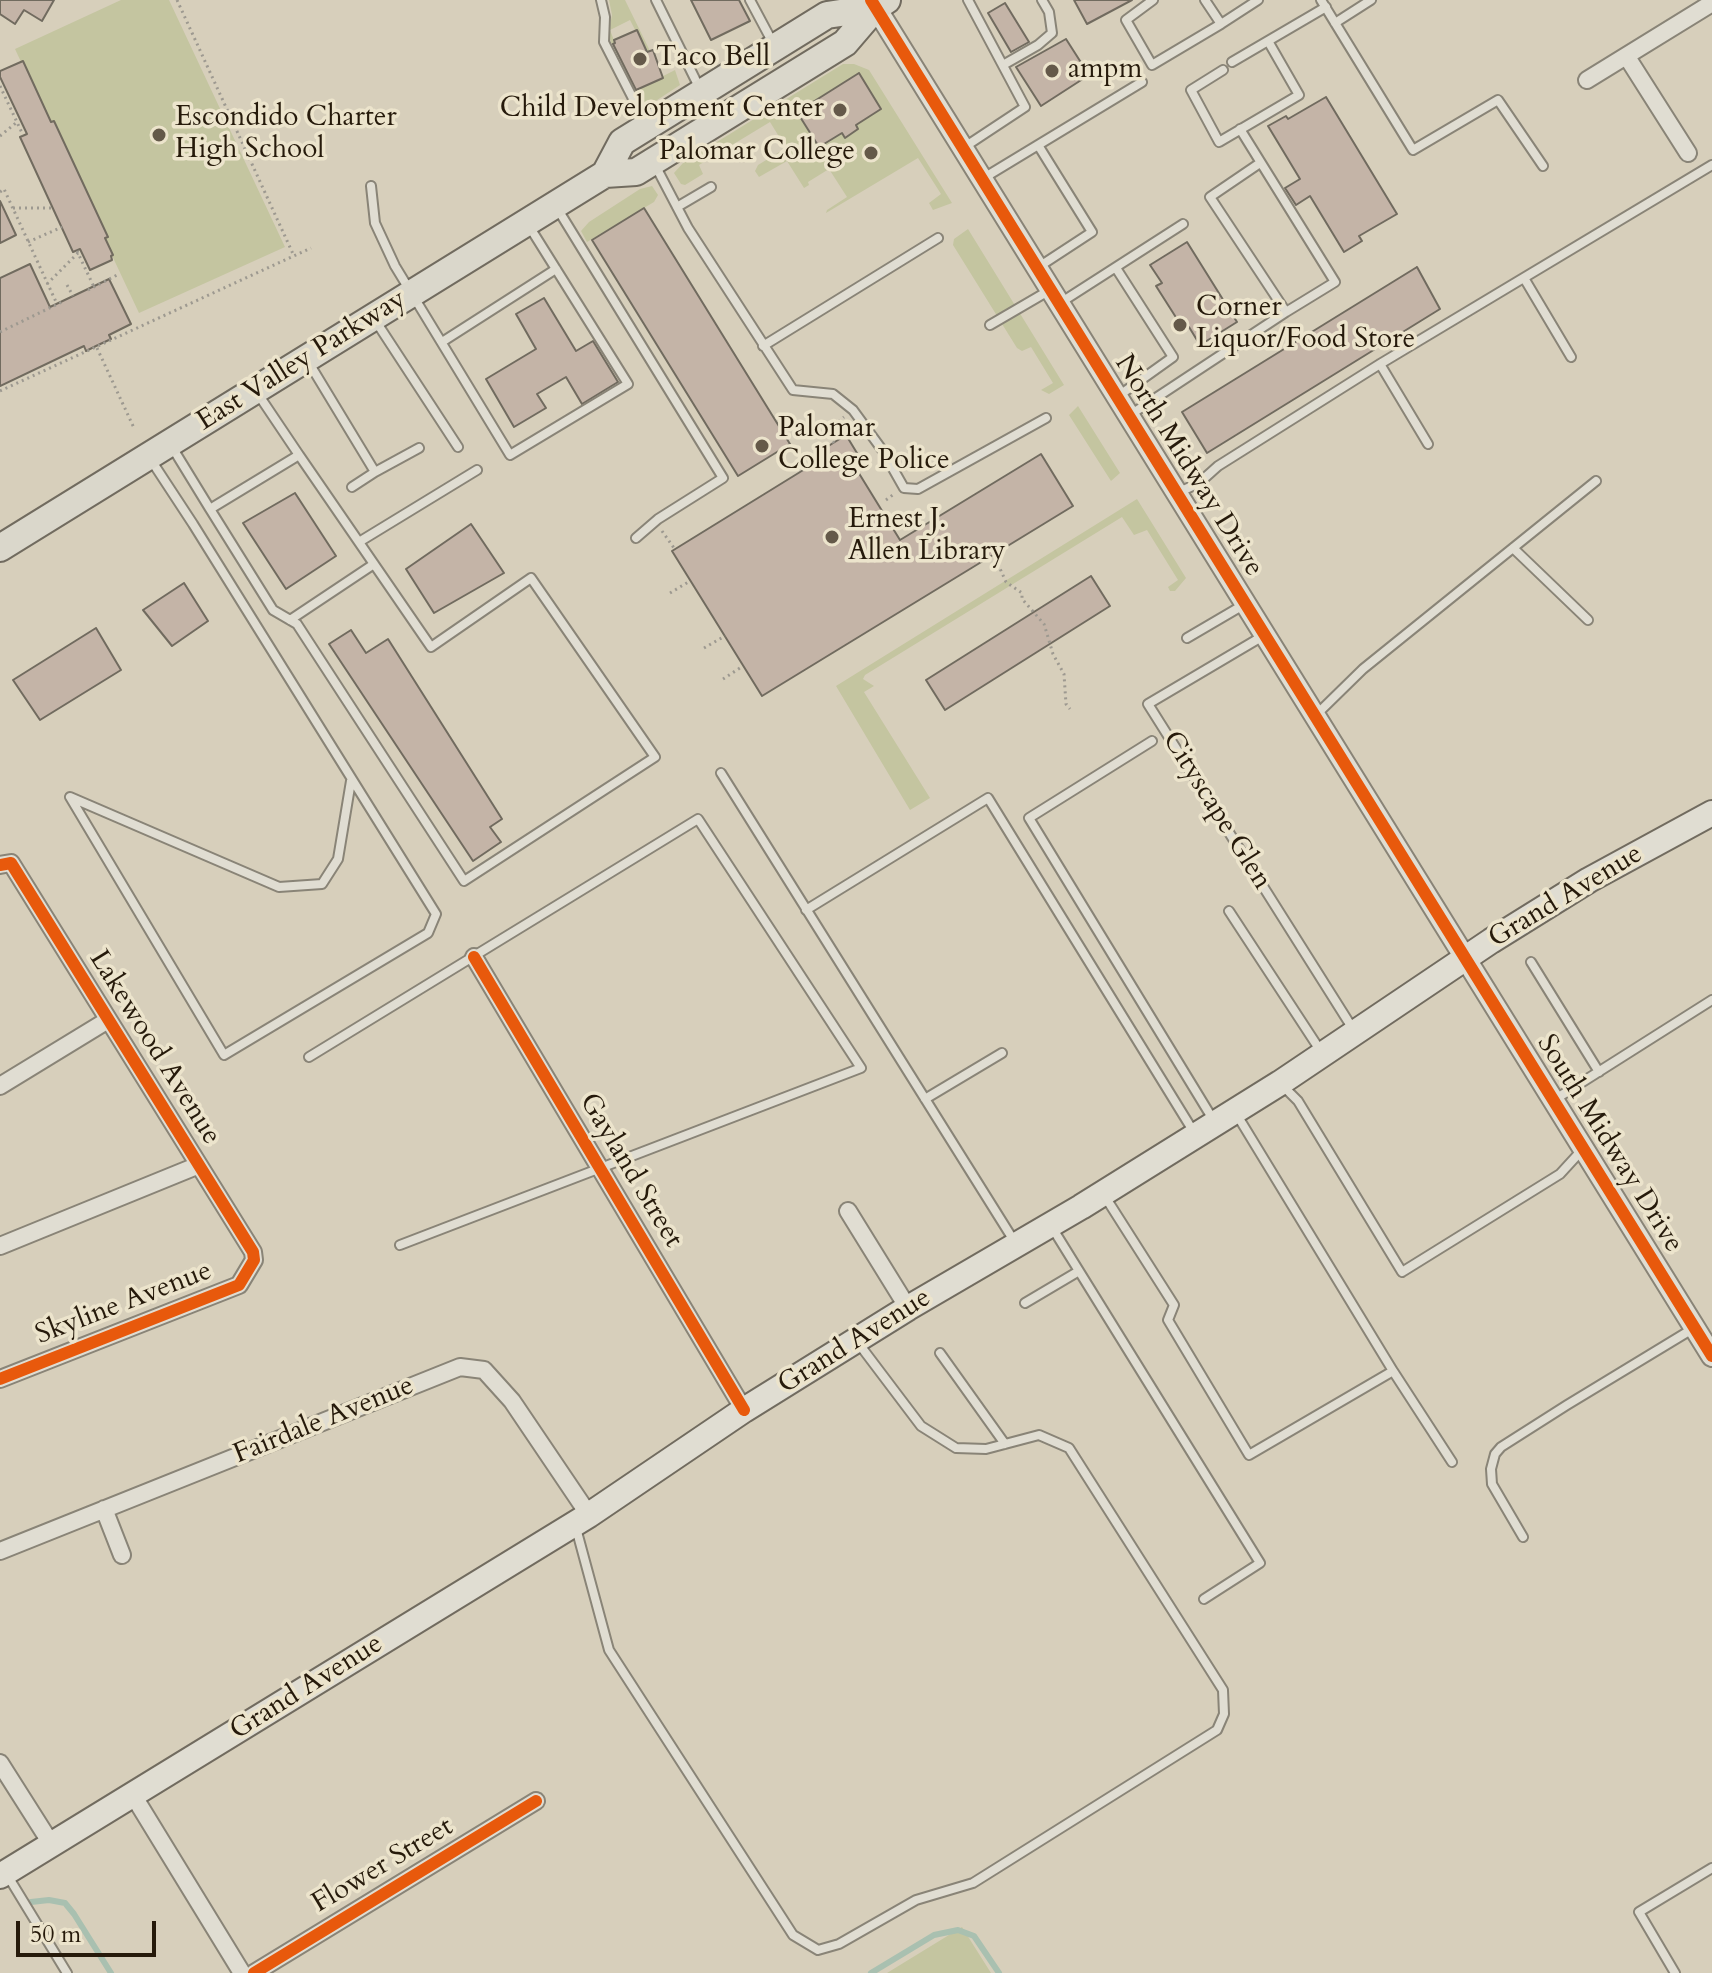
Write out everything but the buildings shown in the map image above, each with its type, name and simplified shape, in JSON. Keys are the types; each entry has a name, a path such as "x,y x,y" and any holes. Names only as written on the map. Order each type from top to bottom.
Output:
{"main road":[{"name":"East Valley Parkway","path":"605,174 622,142 647,126 827,15 877,3"},
{"name":"East Valley Parkway","path":"0,548 605,174 636,172 845,43 877,3"},
{"name":"Grand Avenue","path":"3,1874 582,1519 744,1410 908,1308 1050,1225 1280,1083 1466,956 1589,880 1712,813"}],"street":[{"name":"North Midway Drive","path":"877,3 981,179 1466,956"},
{"path":"1587,80 1712,3"},
{"path":"1627,57 1688,153"},
{"name":"Lakewood Avenue","path":"5,864 108,1020 253,1252 254,1260"},
{"name":"South Midway Drive","path":"1466,956 1712,1356"},
{"name":"Gayland Street","path":"474,957 744,1410"},
{"path":"0,1086 108,1020"},
{"path":"0,1246 199,1165"},
{"path":"848,1211 908,1308"},
{"name":"Skyline Avenue","path":"0,1379 239,1285 254,1260"},
{"name":"Fairdale Avenue","path":"0,1551 460,1367 484,1370 512,1401 582,1519"},
{"path":"104,1509 122,1555"},
{"path":"0,1763 52,1845"},
{"path":"133,1795 242,1973"},
{"name":"Flower Street","path":"254,1973 536,1801"}],"lane":[{"path":"601,0 605,17 604,42 647,126"},
{"path":"656,0 701,93"},
{"path":"750,0 776,47"},
{"path":"962,148 1025,107 968,0"},
{"path":"1003,65 1052,33 1049,12 1042,0"},
{"path":"1153,0 1126,20 1152,65 1258,0"},
{"path":"1205,0 1221,24"},
{"path":"1335,23 1371,0"},
{"path":"1232,62 1324,4 1413,150 1498,100 1543,166"},
{"path":"1223,70 1191,90 1219,142 1299,95 1268,41"},
{"path":"981,179 1142,82"},
{"path":"1129,416 1335,282 1240,129"},
{"path":"1037,268 1092,232 1038,145"},
{"path":"653,162 695,239 793,390 833,394 853,410 883,451 904,488 918,489 1046,418"},
{"path":"1260,163 1210,197 1286,312"},
{"path":"1176,494 1199,483 1218,466 1380,364 1712,165"},
{"path":"371,186 375,223 411,294 510,455 628,384 526,222"},
{"path":"677,207 711,187"},
{"path":"555,204 723,478 636,538"},
{"path":"990,325 1116,268 1183,224"},
{"path":"763,346 938,238"},
{"path":"1116,268 1173,357 1117,397"},
{"path":"442,342 556,269"},
{"path":"1524,278 1571,357"},
{"path":"373,317 458,447"},
{"path":"306,359 375,472"},
{"path":"1380,364 1428,444"},
{"path":"158,450 210,509 273,610 297,624 464,881 655,757 531,578 431,647 255,390"},
{"path":"352,487 419,448"},
{"path":"158,450 193,524 436,914 428,933 224,1055 70,797 279,887 322,884 338,859 351,781"},
{"path":"210,509 299,455"},
{"path":"359,542 477,470"},
{"path":"1315,715 1363,669 1596,481"},
{"path":"1513,548 1588,620"},
{"path":"290,620 374,564"},
{"path":"1187,638 1246,604"},
{"name":"Cityscape Glen","path":"1265,635 1148,704 1356,1033"},
{"path":"1152,741 1029,818 1215,1123"},
{"path":"721,773 1016,1245"},
{"path":"806,910 988,798 1393,1371 1452,1462"},
{"path":"309,1057 698,819 861,1068 400,1245"},
{"path":"1229,911 1322,1054"},
{"path":"1531,962 1599,1072"},
{"path":"1553,1101 1712,1000"},
{"path":"925,1099 1002,1053"},
{"path":"1280,1083 1298,1101 1402,1272 1560,1174 1583,1149"},
{"path":"1102,1192 1174,1305 1168,1320 1249,1455 1393,1371"},
{"path":"1050,1225 1260,1563 1204,1599"},
{"path":"1025,1303 1079,1271"},
{"path":"1523,1537 1492,1484 1491,1469 1495,1454 1501,1447 1567,1405 1694,1328"},
{"path":"582,1519 609,1650 793,1935 818,1950 839,1944 916,1900 973,1883 1217,1730 1224,1714 1223,1690 1069,1448 1039,1435 986,1449 956,1448 921,1426 857,1341"},
{"path":"940,1353 1005,1444"},
{"path":"1675,1973 1639,1912 1712,1868"},
{"path":"3,1874 67,1973"}],"path":[{"path":"177,0 294,256"},
{"path":"0,87 23,135"},
{"path":"0,136 17,122"},
{"path":"0,192 4,189 47,284 60,303 0,332"},
{"path":"13,208 53,208"},
{"path":"28,242 62,227"},
{"path":"0,391 311,248"},
{"path":"47,284 78,252 94,287"},
{"path":"88,290 119,274"},
{"path":"67,285 73,296"},
{"path":"96,346 134,428"},
{"path":"834,443 826,432 853,410"},
{"path":"655,523 674,548"},
{"path":"993,553 1006,582 1022,593 1022,599 1044,624 1053,654 1064,674 1066,704 1070,709"},
{"path":"670,593 690,581"},
{"path":"704,648 725,636"},
{"path":"723,679 743,666"}],"green space":[{"path":"121,0 169,0 285,247 139,313 15,49"},
{"path":"609,0 625,0 650,51 647,53 630,20 610,30 615,43 612,45 608,34 612,15"},
{"path":"843,64 854,64 869,70 952,203 933,210 929,203 941,194 918,158 826,213 847,197 829,169 804,188 787,161 759,177 755,171 758,165 786,148 770,122 699,165 703,174 685,185 674,173 683,163","holes":["858,74 858,129 845,137 842,133 819,147 797,111"]},
{"path":"675,70 680,85 645,108 627,77 636,90"},
{"path":"652,186 658,195 654,202 587,242 581,231 589,222 640,189"},
{"path":"968,229 1064,385 1049,394 1041,390 1053,383 1031,347 1022,351 1017,348 953,245 954,239"},
{"path":"1078,406 1120,473 1111,481 1069,415"},
{"path":"1137,499 1186,578 1175,591 1170,591 1168,587 1178,580 1147,530 1134,535 1122,517 865,675 863,679 874,686 864,692 930,798 910,810 836,686"},
{"path":"962,1927 991,1973 887,1973"}],"waterway":[{"path":"31,1902 49,1900 65,1903 111,1973"},
{"path":"871,1973 934,1935 958,1930 974,1936 999,1973"}],"cycle path":[{"path":"871,0 1712,1356"},
{"path":"0,865 11,863 253,1252 254,1260 239,1285 0,1379"},
{"path":"474,957 744,1410"},
{"path":"254,1973 536,1801"}],"place":[{"name":"Taco Bell","path":"640,59"},
{"name":"ampm","path":"1052,71"},
{"name":"Child Development Center","path":"840,110"},
{"name":"Escondido Charter High School","path":"159,135"},
{"name":"Palomar College","path":"871,153"},
{"name":"Corner Liquor/Food Store","path":"1180,325"},
{"name":"Palomar College Police","path":"762,446"},
{"name":"Ernest J. Allen Library","path":"832,537"}]}
